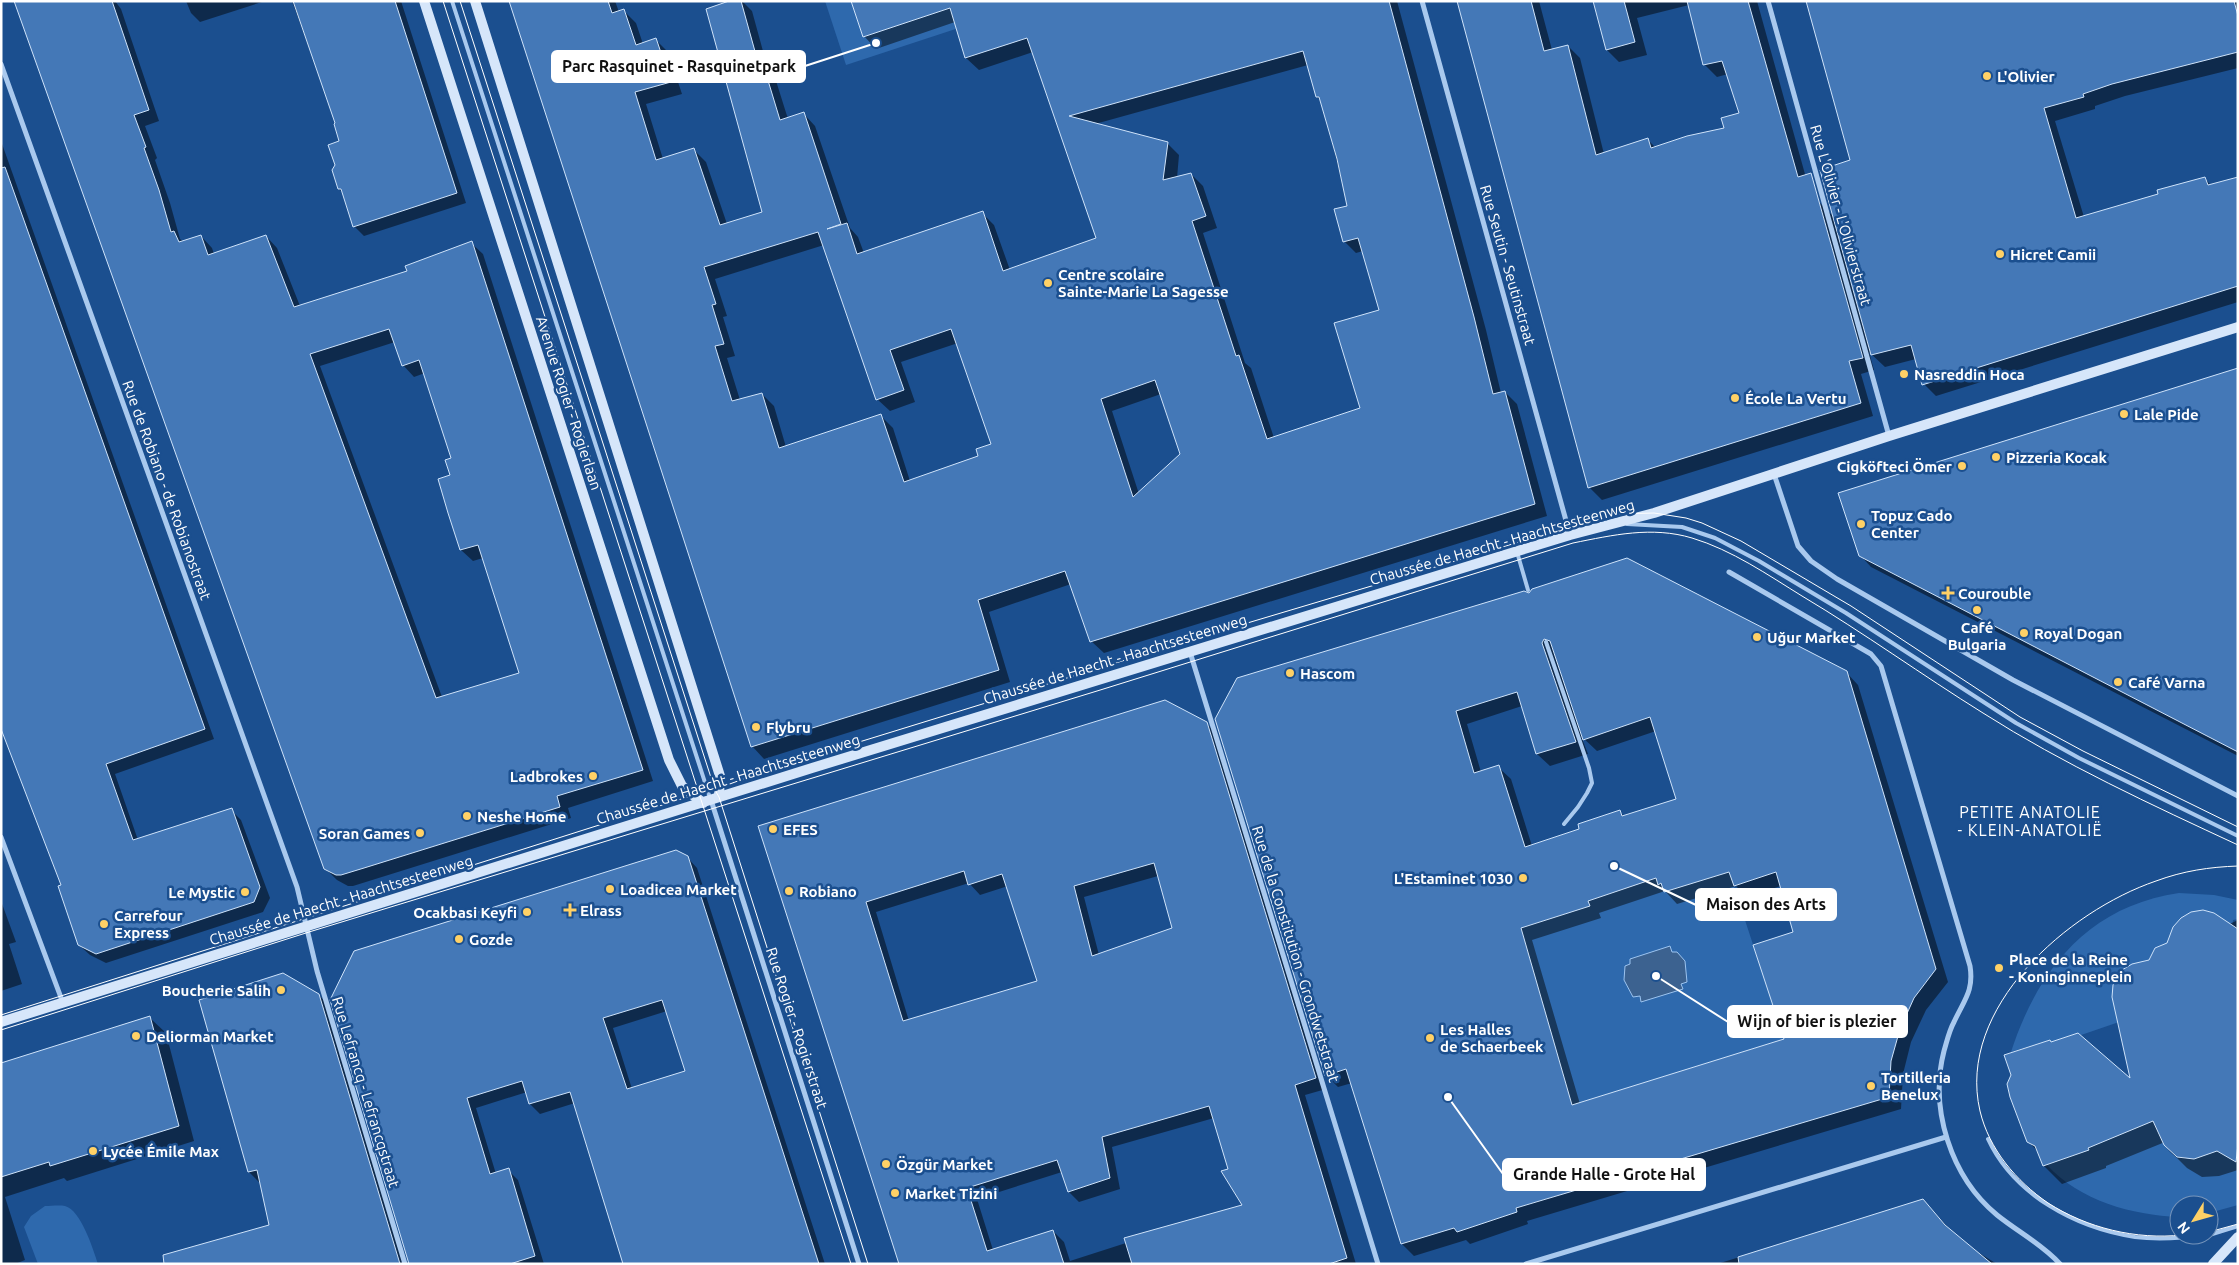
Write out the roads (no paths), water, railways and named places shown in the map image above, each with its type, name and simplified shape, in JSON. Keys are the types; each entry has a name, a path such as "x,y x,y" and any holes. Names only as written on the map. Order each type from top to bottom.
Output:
{"street":[{"name":"Avenue Rogier - Rogierlaan","path":"424,1 669,760 682,786 711,800 720,776 475,1"},
{"name":"Rue Seutin - Seutinstraat","path":"1422,1 1570,535"},
{"name":"Rue L'Olivier - L'Olivierstraat","path":"1768,1 1889,436"},
{"name":"Rue de Robiano - de Robianostraat","path":"1,64 297,887 308,926"},
{"name":"Chaussée de Haecht - Haachtsesteenweg","path":"1,1022 1190,651 1570,535 1614,524 2238,327"},
{"path":"1774,474 1798,546 1811,561 1837,579 2013,680 2238,796"},
{"path":"1729,572 1871,654 1881,666 1972,978 1970,989 1951,1030 1942,1062 1940,1111 1946,1136 1963,1176 1980,1198 1996,1215 2048,1251 2060,1264"},
{"name":"Rue de la Constitution - Grondwetstraat","path":"1190,651 1378,1264"},
{"name":"Rue Rogier - Rogierstraat","path":"711,800 859,1264"},
{"path":"1,837 63,1003"},
{"name":"Rue Lefrancq - Lefrancqstraat","path":"308,926 317,971 405,1264"},
{"path":"1526,1264 1946,1136"},
{"path":"2213,1264 2238,1237"}],"lane":[{"name":"Avenue Rogier - Rogierlaan","path":"452,1 711,800"},
{"path":"1614,524 1682,527 1715,538 1759,561 1846,613 2016,724 2079,758 2238,836"},
{"path":"1517,552 1528,590"},
{"path":"1546,642 1589,768 1592,783 1578,808 1564,824"},
{"path":"1988,1139 2011,1174 2032,1194 2060,1212 2089,1225 2137,1237 2169,1238"},
{"path":"2219,1232 2238,1226"}],"tram line":[{"path":"443,1 851,1264"},
{"path":"460,1 715,790 719,797 868,1264"},
{"path":"1,1015 708,792 765,771 1187,641 1613,514 1654,513 1686,518 1702,523 1741,541 1851,606 2020,717 2083,751 2238,827"},
{"path":"1,1030 309,932 1573,543 1632,533 1677,534 1707,543 1735,556 1825,610 1960,699 2044,750 2173,815 2238,845"},
{"path":"2169,1236 2130,1234 2095,1225 2063,1212 2025,1185 2005,1163 1984,1125 1980,1111 1977,1073 1985,1036 2002,1001 2026,969 2055,940 2088,915 2122,895 2156,881 2196,870 2238,866"},
{"path":"2219,1229 2238,1224"}],"place":[{"name":"Parc Rasquinet - Rasquinetpark","path":"876,43"},
{"name":"L'Olivier","path":"1987,76"},
{"name":"Hicret Camii","path":"2000,254"},
{"name":"Centre scolaire Sainte-Marie La Sagesse","path":"1048,283"},
{"name":"Nasreddin Hoca","path":"1904,374"},
{"name":"École La Vertu","path":"1735,398"},
{"name":"Lale Pide","path":"2124,414"},
{"name":"Pizzeria Kocak","path":"1996,457"},
{"name":"Cigköfteci Ömer","path":"1962,466"},
{"name":"Topuz Cado Center","path":"1861,524"},
{"name":"Courouble","path":"1948,593"},
{"name":"Café Bulgaria","path":"1977,610"},
{"name":"Royal Dogan","path":"2024,633"},
{"name":"Uğur Market","path":"1757,637"},
{"name":"Hascom","path":"1290,673"},
{"name":"Café Varna","path":"2118,682"},
{"name":"Flybru","path":"756,727"},
{"name":"Ladbrokes","path":"593,776"},
{"name":"Neshe Home","path":"467,816"},
{"name":"EFES","path":"773,829"},
{"name":"Soran Games","path":"420,833"},
{"name":"Maison des Arts","path":"1614,866"},
{"name":"L'Estaminet 1030","path":"1523,878"},
{"name":"Loadicea Market","path":"610,889"},
{"name":"Robiano","path":"789,891"},
{"name":"Le Mystic","path":"245,892"},
{"name":"Elrass","path":"570,910"},
{"name":"Ocakbasi Keyfi","path":"527,912"},
{"name":"Carrefour Express","path":"104,924"},
{"name":"Gozde","path":"459,939"},
{"name":"Place de la Reine - Koninginneplein","path":"1999,968"},
{"name":"Wijn of bier is plezier","path":"1656,976"},
{"name":"Boucherie Salih","path":"281,990"},
{"name":"Deliorman Market","path":"136,1036"},
{"name":"Les Halles de Schaerbeek","path":"1430,1038"},
{"name":"Tortilleria Benelux","path":"1871,1086"},
{"name":"Grande Halle - Grote Hal","path":"1448,1097"},
{"name":"Lycée Émile Max","path":"93,1151"},
{"name":"Özgür Market","path":"886,1164"},
{"name":"Market Tizini","path":"895,1193"}],"district":[{"name":"PETITE ANATOLIE - KLEIN-ANATOLIË","path":"2030,821"}]}
